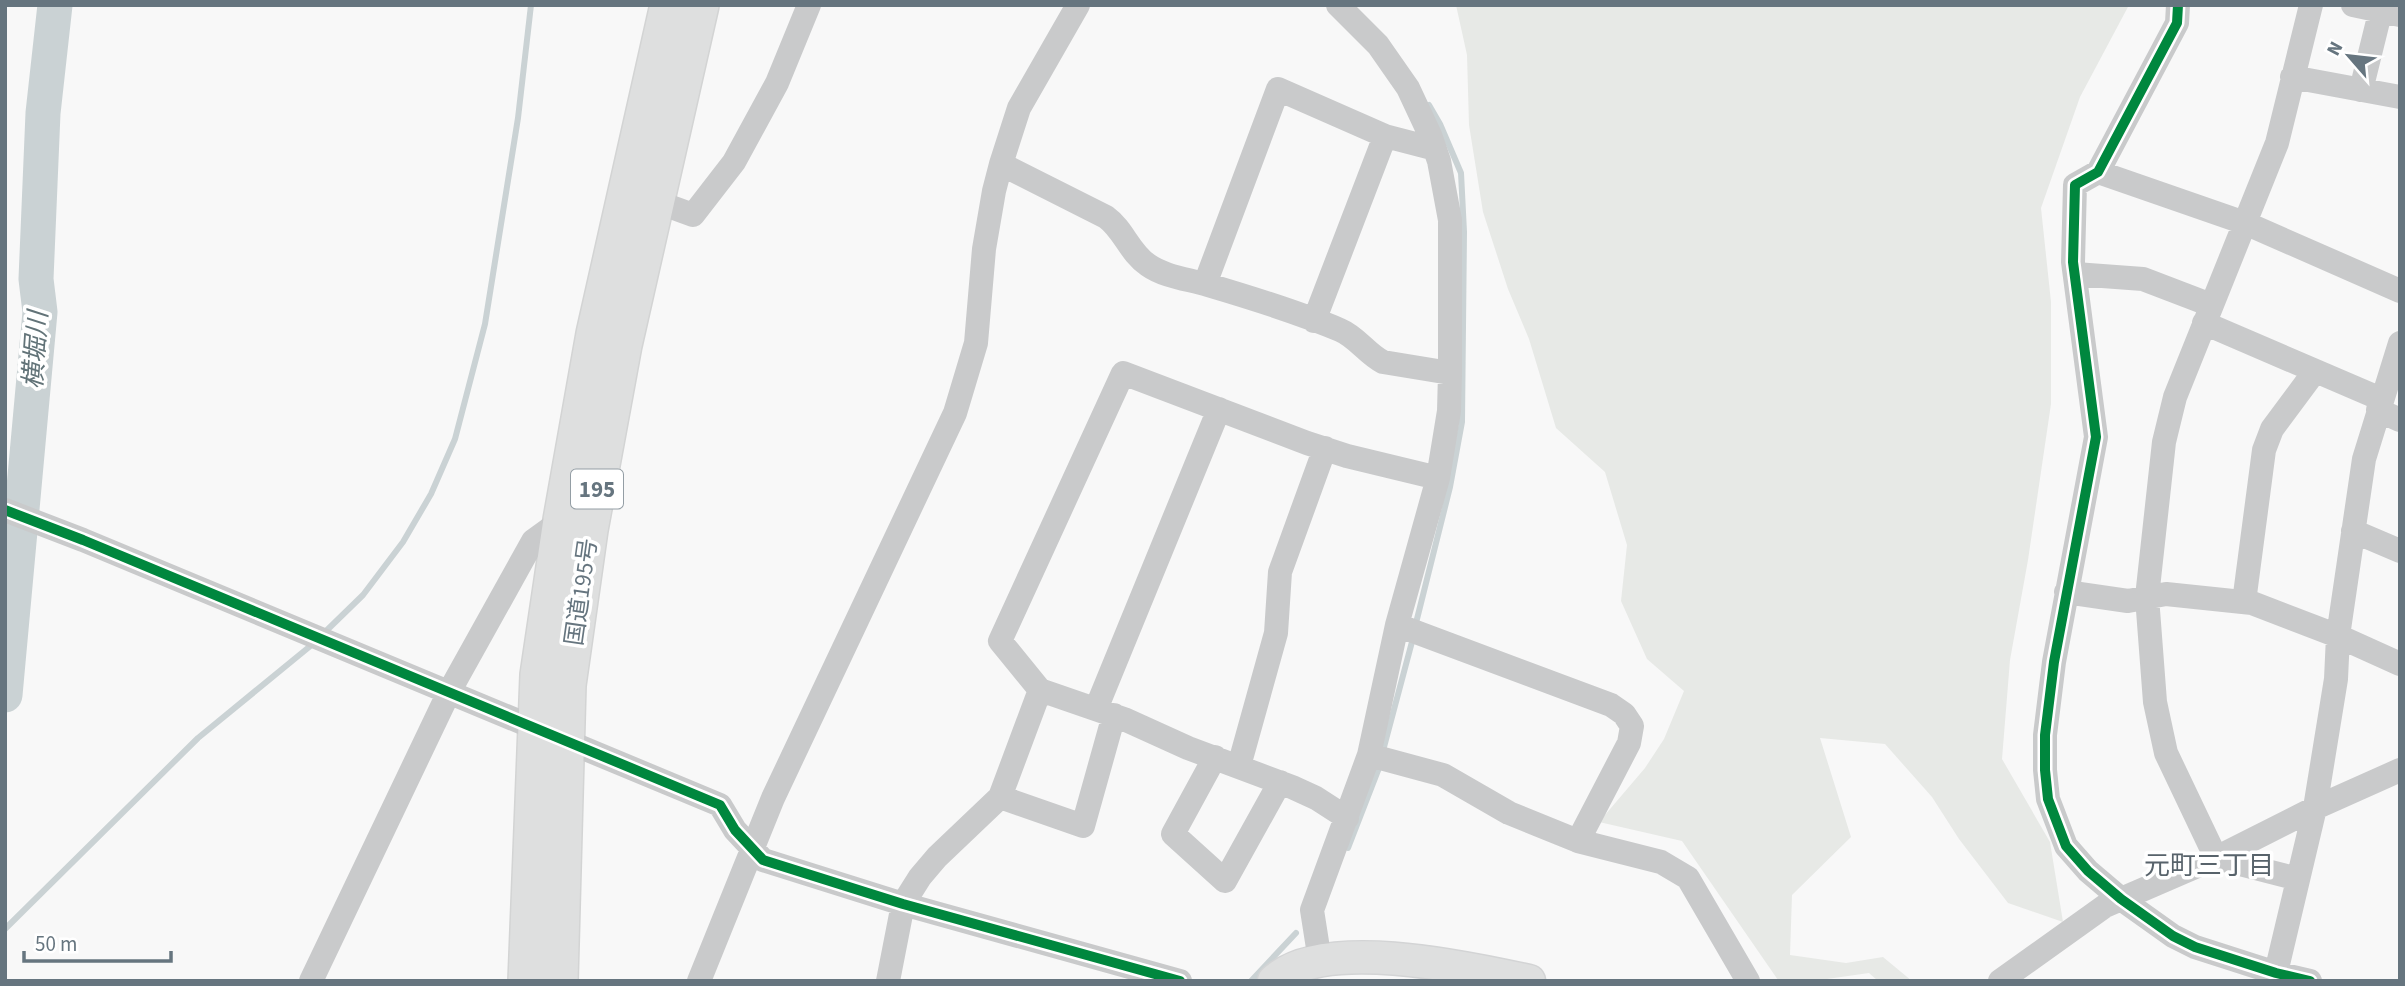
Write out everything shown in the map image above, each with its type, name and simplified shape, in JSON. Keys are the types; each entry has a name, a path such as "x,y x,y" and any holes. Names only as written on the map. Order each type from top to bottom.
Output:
{"highway":[{"name":"国道195号","path":"527,981 551,735 567,685 589,530 623,345 641,196 670,5"},
{"name":"国道195号","path":"559,981 551,735 540,675 562,520 595,334 700,5"}],"main road":[{"path":"1274,981 1282,973 1320,961 1359,957 1399,959 1529,981"}],"street":[{"path":"641,196 693,215 734,162 777,83 809,5"},
{"path":"699,981 773,798 955,413 976,343 984,249 1001,164 1019,108 1078,5"},
{"path":"1320,961 1312,910 1369,755 1402,627 1438,478 1449,411 1450,373 1450,220 1435,149 1408,88 1378,45 1338,5"},
{"path":"2178,5 2177,23 2098,172 2075,185 2073,250 2096,437 2054,662 2045,735 2045,770 2049,799 2066,846 2088,871 2121,899 2173,936 2195,947 2275,977 2310,981"},
{"path":"2216,858 2166,753 2155,702 2147,597 2164,442 2175,397 2277,143 2311,5"},
{"path":"2353,5 2388,11 2361,90"},
{"path":"2292,77 2400,97"},
{"path":"1205,284 1278,89 1384,136 1435,149"},
{"path":"1314,321 1384,136"},
{"path":"1001,164 1106,217 1117,227 1135,254 1149,266 1347,333 1383,362 1450,373"},
{"path":"2098,172 2245,223 2400,291"},
{"path":"2075,274 2143,279 2386,410"},
{"path":"2275,977 2315,808 2336,679 2338,636 2364,460 2386,410 2400,343"},
{"path":"2244,602 2264,450 2272,429 2315,371"},
{"path":"1347,818 1316,798 1280,782 1105,712 1040,690 1000,641 1123,373 1325,448 1438,478"},
{"path":"1000,797 1083,826 1105,712 1219,409"},
{"path":"1239,766 1276,634 1280,572 1325,448"},
{"path":"5,510 720,805 735,830 763,860 903,904 1180,981"},
{"path":"311,981 449,692 533,541 562,520"},
{"path":"2353,531 2400,551"},
{"path":"2066,592 2128,601 2166,594 2252,603 2338,636 2400,664"},
{"path":"1402,627 1611,705 1624,714 1632,726 1629,743 1578,841"},
{"path":"888,981 903,904 937,857 1000,797 1040,690"},
{"path":"1369,755 1443,775 1509,813 1578,841 1661,862 1688,878 1748,981"},
{"path":"1215,757 1173,834 1224,881 1280,782"},
{"path":"2000,981 2077,923 2121,899 2216,858 2315,808 2395,777"},
{"path":"2216,858 2298,878"}],"shaded area":[{"path":"1456,5 2129,5 2080,97 2041,208 2051,302 2051,404 2010,660 2002,759 2050,842 2063,922 2008,903 1959,839 1932,797 1885,744 1820,738 1851,837 1792,895 1790,955 1846,963 1883,957 1912,981 1878,981 1869,973 1827,979 1778,980 1682,841 1599,822 1645,768 1664,739 1684,691 1647,659 1621,601 1627,545 1605,472 1556,428 1529,339 1508,289 1483,212 1469,125 1467,55"}],"waterway":[{"name":"横堀川","path":"5,695 40,312 36,279 43,113 55,5"},
{"path":"324,633 363,595 403,542 431,494 455,439 485,324 518,118 531,5"},
{"path":"1415,627 1450,487 1462,422 1464,232 1461,173 1429,105"},
{"path":"1384,747 1413,638"},
{"path":"5,929 198,738 314,643"},
{"path":"1348,848 1379,768"},
{"path":"1251,981 1296,933"}],"cycle path":[{"path":"2178,5 2177,23 2098,172 2075,185 2073,262 2096,437 2054,662 2045,735 2048,799 2066,846 2088,871 2121,899 2173,936 2195,947 2310,981"},
{"path":"5,510 720,805 735,830 763,860 903,904 1180,981"}],"district":[{"name":"元町三丁目","path":"2209,865"}]}
